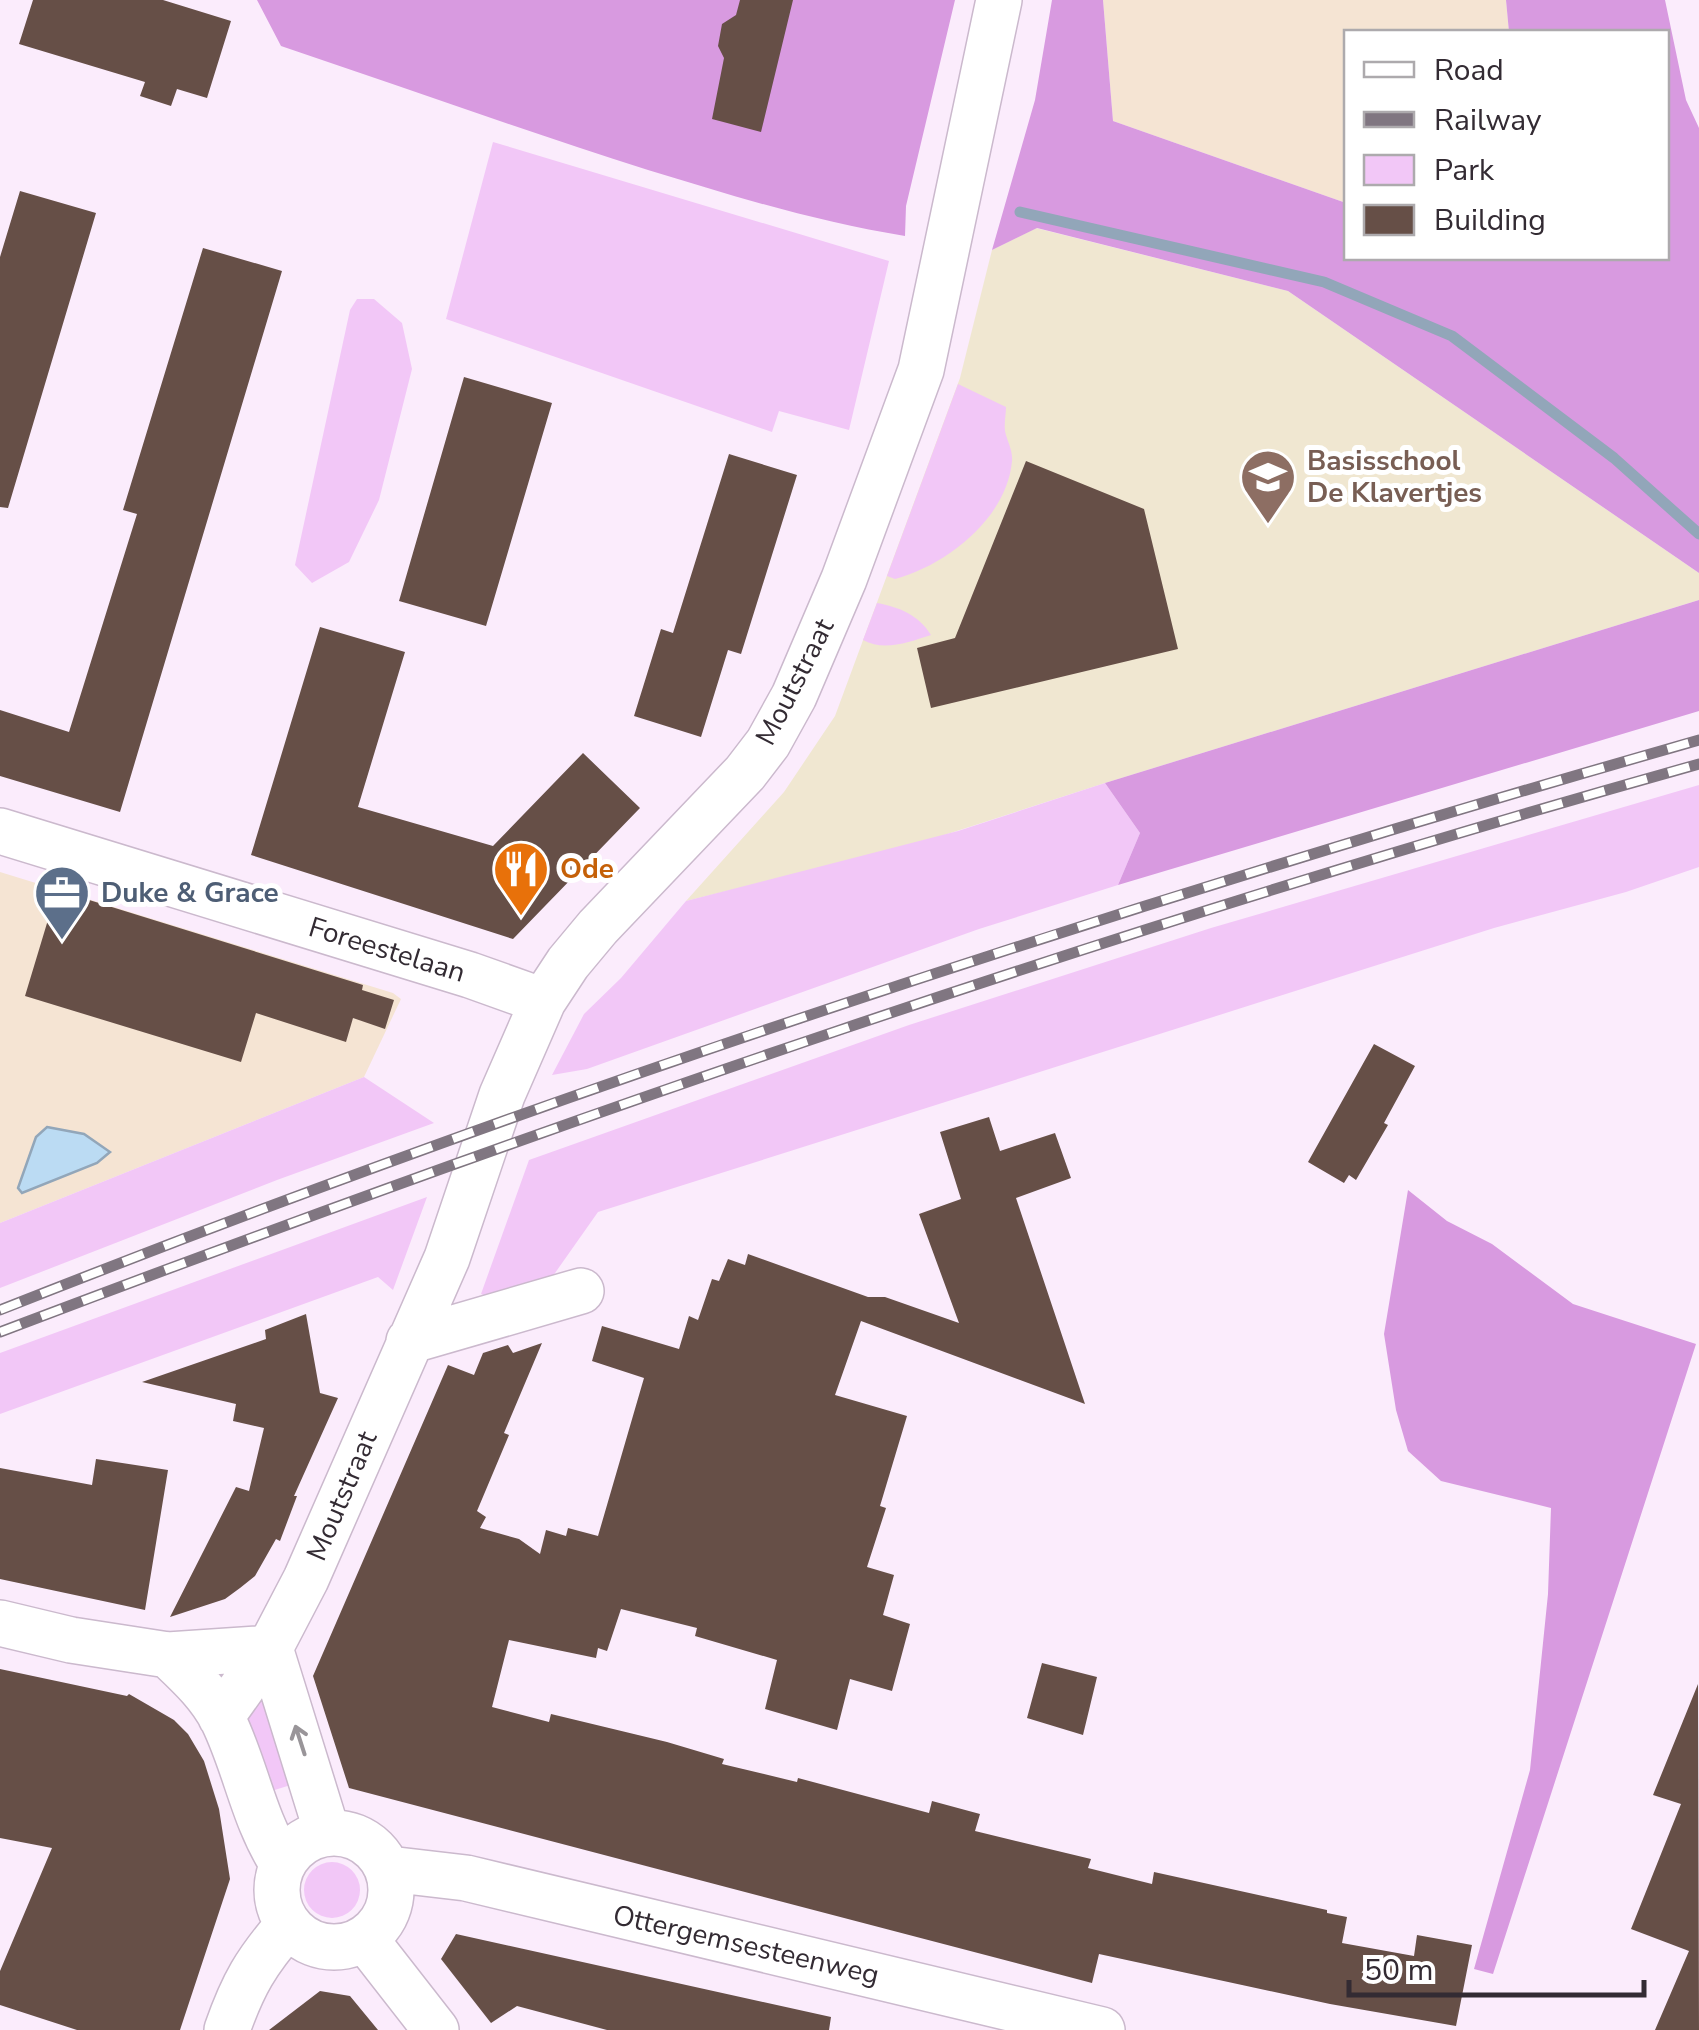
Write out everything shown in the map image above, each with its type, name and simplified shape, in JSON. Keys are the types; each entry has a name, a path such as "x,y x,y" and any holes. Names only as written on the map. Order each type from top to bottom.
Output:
{"street":[{"name":"Moutstraat","path":"270,1648 306,1579 447,1258 502,1095 543,1001 598,928 745,773 768,743 794,696 844,579 921,370 999,0"},
{"name":"Foreestelaan","path":"0,831 470,974 543,1001"},
{"path":"410,1341 581,1291"},
{"path":"0,1623 71,1640 168,1655 270,1648"},
{"path":"221,1717 270,1648"},
{"path":"270,1648 326,1832"},
{"path":"168,1655 200,1686 221,1717 266,1838 282,1863"},
{"path":"326,1832 352,1834 374,1848 388,1869 392,1895 384,1920 366,1939 346,1947 324,1947 304,1940 288,1926 278,1906 276,1884 282,1863 300,1842 326,1832"},
{"name":"Ottergemsesteenweg","path":"388,1869 466,1878 1102,2030"},
{"path":"227,2030 256,1961 288,1926"},
{"path":"366,1939 436,2030"}],"shaded area":[{"path":"257,0 955,0 906,206 905,236 807,216 680,180 281,46"},
{"path":"1052,0 1103,0 1113,121 1344,202 1344,260 1669,260 1669,30 1509,30 1506,0 1665,0 1686,100 1699,128 1699,573 1288,291 1037,228 992,250 1035,100"},
{"path":"1103,0 1506,0 1509,30 1344,30 1344,202 1113,121"},
{"name":"Basisschool De Klavertjes","path":"1036,228 1288,291 1699,573 1699,600 904,848 686,901 784,792 835,716 960,378 992,250"},
{"path":"1699,600 1699,711 1118,885 1140,833 1105,783"},
{"path":"0,872 393,993 401,999 364,1077 0,1223"},
{"path":"1408,1190 1447,1221 1492,1244 1573,1304 1696,1344 1493,1974 1474,1969 1530,1770 1548,1594 1551,1508 1441,1481 1408,1451 1396,1410 1384,1334"}],"green space":[{"path":"493,142 889,261 849,430 779,411 772,432 446,319"},
{"path":"357,299 374,299 402,323 412,369 379,500 349,562 312,583 295,565 350,310"},
{"path":"958,384 1006,407 1005,431 1012,457 1008,482 986,520 954,551 895,579 887,576"},
{"path":"877,603 908,613 931,635 888,646 863,640"},
{"path":"1105,783 1140,833 1118,885 979,929 587,1069 552,1075 584,1014 621,978 686,901 958,831"},
{"path":"1699,785 1699,867 1626,892 1494,928 598,1212 548,1283 494,1299 481,1294 529,1160 909,1025 1211,928"},
{"path":"364,1077 434,1123 0,1288 0,1223"},
{"path":"427,1197 393,1290 378,1277 0,1414 0,1353"},
{"path":"261,1697 269,1700 297,1783 265,1793 241,1718"},
{"path":"332,1862 352,1870 360,1890 352,1910 332,1918 312,1910 304,1890 312,1870"}],"water":[{"path":"47,1127 84,1134 110,1152 97,1163 22,1193 18,1188 36,1137"}],"building":[{"path":"33,0 163,0 231,21 207,98 177,89 171,106 140,96 145,82 19,44"},
{"path":"740,0 793,0 761,132 712,119 724,58 718,46 722,24 736,15"},
{"path":"20,191 96,213 8,508 0,507 0,257"},
{"path":"203,248 282,271 120,812 0,776 0,710 69,732 137,514 123,510"},
{"path":"464,377 552,403 486,626 399,601"},
{"path":"729,454 797,475 741,654 728,650 701,737 634,716 661,629 673,633"},
{"path":"1026,461 1144,509 1178,649 931,708 917,648 955,638"},
{"path":"320,627 405,652 358,807 493,846 583,753 640,808 513,939 251,855"},
{"path":"57,890 363,985 362,990 394,1000 385,1029 353,1018 346,1042 256,1013 241,1062 25,996"},
{"path":"1374,1044 1415,1066 1384,1123 1388,1125 1356,1180 1349,1175 1344,1183 1308,1162"},
{"path":"989,1117 1000,1151 1055,1133 1071,1178 1016,1198 1085,1404 861,1321 835,1395 907,1416 880,1506 886,1508 867,1567 894,1575 883,1615 910,1624 892,1691 850,1679 837,1730 765,1709 777,1660 695,1636 697,1628 621,1609 607,1651 598,1648 596,1658 509,1640 492,1707 549,1722 551,1714 667,1742 724,1759 722,1764 797,1782 798,1778 929,1813 932,1801 980,1814 975,1831 1091,1859 1088,1868 1152,1884 1154,1872 1327,1910 1347,1917 1342,1943 1414,1956 1417,1935 1472,1945 1456,2026 1330,2004 1099,1954 1092,1983 349,1788 313,1676 448,1365 474,1375 483,1353 508,1345 513,1353 542,1343 477,1511 486,1517 480,1528 519,1539 540,1554 546,1530 566,1536 568,1528 598,1536 644,1378 592,1361 602,1326 679,1349 689,1316 698,1320 712,1279 719,1281 728,1259 745,1265 748,1254 868,1297 885,1297 959,1323 919,1214 961,1199 940,1132"},
{"path":"306,1314 320,1393 338,1398 294,1496 280,1541 276,1539 255,1576 225,1599 170,1617 236,1487 249,1491 264,1428 233,1421 236,1404 142,1382 266,1339 265,1330"},
{"path":"96,1459 168,1470 145,1610 0,1579 0,1468 92,1485"},
{"path":"1042,1663 1097,1677 1083,1735 1027,1718"},
{"path":"0,1669 129,1694 174,1720 188,1734 204,1761 219,1809 230,1879 180,2030 77,2030 0,2005 0,1971 52,1848 0,1838"},
{"path":"1698,1684 1699,2030 1655,2030 1689,1951 1631,1929 1681,1804 1653,1795"},
{"path":"456,1934 831,2017 829,2030 607,2030 517,2006 491,2023 441,1959"},
{"path":"320,1991 350,1996 378,2030 269,2030"}],"waterway":[{"path":"1020,212 1324,282 1452,336 1614,458 1699,534"}],"railway":[{"path":"0,1310 419,1151 842,1004 1269,867 1699,740"},
{"path":"0,1332 420,1176 843,1029 1269,891 1699,764"}],"place":[{"name":"Basisschool De Klavertjes","path":"1268,526"},
{"name":"Ode","path":"521,918"},
{"name":"Duke & Grace","path":"62,942"}]}
